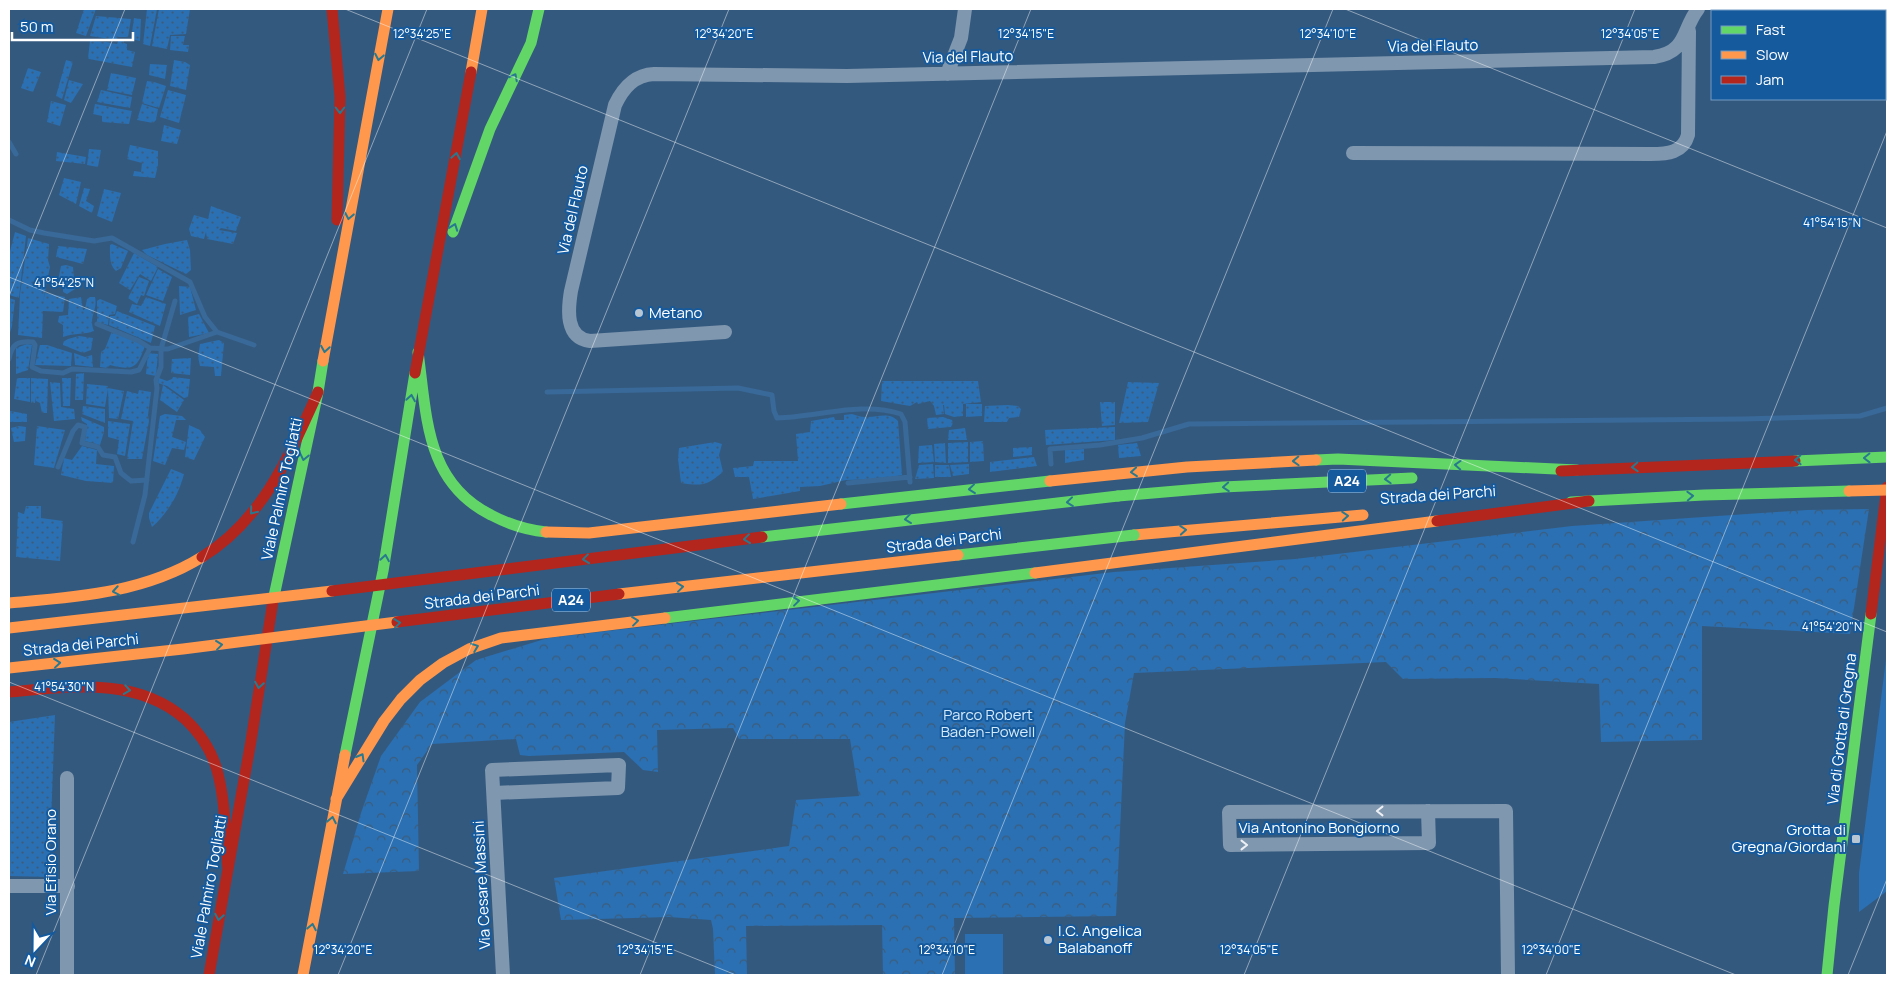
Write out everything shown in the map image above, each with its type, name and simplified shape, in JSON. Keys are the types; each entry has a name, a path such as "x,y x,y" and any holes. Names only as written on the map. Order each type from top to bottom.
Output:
{"main road":[{"path":"332,9 340,110 338,205 332,306"},
{"name":"Viale Palmiro Togliatti","path":"209,975 269,621 318,392 332,306 388,9"},
{"path":"303,975 336,799 383,571 418,352 482,9"},
{"path":"431,290 490,129 531,43 539,9"},
{"path":"418,352 431,440 437,460 448,480 467,501 488,514 512,524 554,533 589,533 1118,473 1252,463 1338,459 1577,470"},
{"path":"9,603 83,596 130,589 174,574 201,559 230,537 246,521 267,494 285,463 318,392"},
{"name":"Strada dei Parchi","path":"1449,476 1887,457"},
{"name":"Strada dei Parchi","path":"9,628 246,602 916,518 1118,496 1223,487 1420,477"},
{"name":"Strada dei Parchi","path":"1421,511 1704,495 1849,491 1887,488"},
{"name":"Via di Grotta di Gregna","path":"1828,975 1834,906 1887,488"},
{"path":"336,799 375,732 396,704 413,686 429,672 459,653 501,638 1194,553 1589,501"},
{"name":"Strada dei Parchi","path":"9,668 183,649 660,589 1134,535 1372,514"},
{"path":"9,692 88,687 124,689 152,696 176,711 200,736 215,766 221,791 228,869"}],"street":[{"path":"946,74 960,38 965,9"},
{"name":"Via del Flauto","path":"725,332 590,341 579,337 572,328 569,314 571,291 613,113 624,88 639,77 654,74 813,76 946,74 1654,57 1675,49 1683,40 1698,9"},
{"path":"1765,9 1780,10"},
{"path":"1353,153 1658,154 1674,151 1682,146 1688,135 1689,27"},
{"name":"Via Cesare Massini","path":"494,793 618,788 618,766 492,770 503,975"},
{"name":"Via Efisio Orano","path":"67,778 67,975"},
{"name":"Via Antonino Bongiorno","path":"1428,811 1429,843 1230,845 1229,812 1428,811 1506,811 1508,975"},
{"path":"9,886 68,886"}],"green space":[{"path":"84,9 96,9 86,36 76,33"},
{"path":"147,9 157,9 150,46 143,44"},
{"path":"159,9 190,9 186,34 170,35 167,49 152,46"},
{"path":"96,16 131,19 128,37 118,37 117,40 90,36"},
{"path":"134,18 141,19 140,41 131,39"},
{"path":"171,36 185,36 183,45 189,45 188,52 170,50"},
{"path":"119,39 124,40 124,43 127,44 127,50 135,52 132,67 88,58 90,41 117,44"},
{"path":"66,60 73,62 62,99 56,96"},
{"path":"174,60 190,65 186,90 170,86"},
{"path":"150,64 167,65 165,79 149,75"},
{"path":"28,68 41,72 33,92 21,88"},
{"path":"111,73 136,78 132,95 107,90"},
{"path":"69,80 83,84 71,103 64,100"},
{"path":"147,81 166,86 159,108 142,103"},
{"path":"101,90 132,97 130,108 97,102"},
{"path":"168,90 186,95 179,123 160,117"},
{"path":"51,101 66,105 60,126 47,122"},
{"path":"95,104 132,111 129,124 102,122 102,116 93,114"},
{"path":"142,104 158,109 156,120 153,123 137,120"},
{"path":"164,125 181,130 177,144 161,141"},
{"path":"130,145 158,151 158,165 155,178 133,176 134,171 141,172 142,163 127,159"},
{"path":"89,149 101,150 98,167 87,165"},
{"path":"57,152 86,157 85,164 56,161"},
{"path":"64,178 81,182 76,204 59,195"},
{"path":"84,188 90,189 86,201 94,206 92,213 79,206"},
{"path":"104,189 121,193 112,222 97,216"},
{"path":"211,206 241,217 236,231 221,228 219,230 237,233 233,244 207,239 206,232 204,239 191,236 189,229 194,215 208,219"},
{"path":"15,232 26,236 19,298 9,295 9,255"},
{"path":"28,238 49,244 48,260 50,267 43,301 45,293 65,297 63,312 43,311 42,338 18,335 20,294"},
{"path":"187,240 190,250 191,270 186,274 147,255 142,250 165,244"},
{"path":"112,244 128,251 121,268 116,271 110,259 110,245"},
{"path":"58,246 87,249 83,264 56,257"},
{"path":"134,253 158,267 151,281 140,274 130,290 119,283"},
{"path":"61,266 73,267 75,289 67,294 63,292 63,283 58,281"},
{"path":"158,269 172,277 163,301 146,295"},
{"path":"139,277 149,281 144,296 141,295 137,304 128,298"},
{"path":"179,286 190,287 196,310 180,315"},
{"path":"81,297 83,310 85,309 87,299 95,297 96,302 92,318 94,331 63,337 63,325 58,322 59,316 68,315 69,299"},
{"path":"146,297 166,304 160,326 129,312 132,304 141,306"},
{"path":"9,298 15,300 9,336"},
{"path":"100,299 117,306 115,314 109,315 108,325 97,322 97,301"},
{"path":"117,311 155,326 151,343 109,325 110,316 115,316"},
{"path":"199,314 209,333 189,337 188,317"},
{"path":"112,331 145,346 140,359 134,366 124,368 110,365 107,368 100,367 101,352 105,349"},
{"path":"79,336 93,338 91,350 83,353 63,345 63,342 68,339"},
{"path":"219,340 224,343 221,376 215,376 214,367 200,366 198,357 200,344"},
{"path":"27,344 32,345 28,370 16,374 16,348"},
{"path":"40,345 47,345 72,353 71,366 35,365"},
{"path":"74,353 85,357 92,355 93,367 75,365"},
{"path":"148,353 158,354 156,376 146,374"},
{"path":"191,358 190,375 171,373 172,359"},
{"path":"84,373 83,400 75,400 76,374"},
{"path":"173,377 190,379 188,397 184,398 167,386 158,383 159,378 167,381"},
{"path":"17,378 30,378 30,402 14,399"},
{"path":"31,378 48,379 47,413 42,413 40,403 36,401 36,397 35,403 31,403"},
{"path":"62,378 71,378 70,406 63,406"},
{"path":"882,381 978,381 981,402 963,404 963,416 954,417 945,414 944,405 944,414 936,415 934,406 930,401 918,404 917,402 910,406 881,401"},
{"path":"50,382 60,383 61,407 74,409 75,419 54,421"},
{"path":"1128,382 1159,383 1148,422 1119,423"},
{"path":"87,384 108,386 108,388 124,391 118,419 109,418 108,389 105,407 86,404"},
{"path":"163,385 184,400 177,412 160,400"},
{"path":"139,390 151,392 149,421 142,459 127,459 133,421 121,419 127,391 138,394"},
{"path":"1100,402 1115,402 1115,425 1102,426"},
{"path":"966,404 982,404 982,416 966,417"},
{"path":"83,406 105,409 105,423 82,414"},
{"path":"985,406 1018,406 1021,409 1019,417 1009,418 1007,422 984,422"},
{"path":"10,411 27,414 27,422 9,422"},
{"path":"165,414 182,416 186,420 176,420 172,437 186,442 184,450 172,448 165,465 153,461 160,416"},
{"path":"852,414 865,417 890,416 898,421 902,475 880,479 846,480 820,486 800,487 800,491 753,499 749,477 735,477 733,468 753,466 754,461 798,461 796,434 810,432 811,421 834,417 835,420 844,420 844,415"},
{"path":"81,417 104,427 100,445 85,441 87,424 82,421"},
{"path":"943,417 952,420 951,427 928,429 927,418"},
{"path":"108,421 130,424 125,456 117,454 119,440 108,437"},
{"path":"189,425 200,430 205,437 194,460 185,457"},
{"path":"37,426 65,430 54,468 34,465"},
{"path":"26,427 25,441 14,442 11,428"},
{"path":"1115,427 1115,440 1046,445 1045,430"},
{"path":"965,428 967,440 948,440 949,430"},
{"path":"983,441 984,461 970,462 970,442"},
{"path":"715,442 722,444 719,455 723,472 704,484 681,483 678,459 679,448"},
{"path":"968,442 968,462 948,463 948,443"},
{"path":"945,443 946,463 935,462 934,444"},
{"path":"1137,443 1141,456 1119,458 1118,445"},
{"path":"932,445 934,462 918,463 919,446"},
{"path":"82,446 97,450 96,464 114,466 113,483 86,481 61,475 64,458 72,460"},
{"path":"1032,447 1032,455 1013,457 1013,448"},
{"path":"1084,449 1084,460 1065,463 1065,450"},
{"path":"1034,457 1037,466 990,472 990,462"},
{"path":"933,464 934,478 915,479 919,465"},
{"path":"969,464 969,474 953,476 950,465"},
{"path":"935,465 949,465 951,477 935,477"},
{"path":"171,469 184,474 182,481 168,509 152,527 149,513"},
{"path":"26,506 41,506 41,518 63,521 60,561 16,557 18,512 24,514"},
{"name":"Parco Robert Baden-Powell","path":"1869,509 1850,634 1702,626 1702,740 1601,742 1599,684 1495,678 1403,679 1386,662 1134,673 1125,723 1116,916 954,918 955,975 883,975 882,925 746,926 747,975 715,975 711,920 669,917 561,920 554,878 789,846 796,800 859,796 850,739 739,739 733,728 657,730 658,772 643,770 624,752 520,755 516,739 432,744 417,765 419,871 343,874 361,813 381,756 420,702 476,660 548,638 1114,572 1295,559 1572,526 1807,510"},
{"path":"1887,651 1887,891 1859,912 1859,873"},
{"path":"55,715 49,877 9,876 9,722"},
{"path":"965,934 1003,934 1003,975 965,975"}],"waterway":[{"path":"9,142 16,154"},
{"path":"9,220 30,230 44,233 94,241 112,238 190,282 205,317 217,332 254,345"},
{"path":"133,542 145,495 157,388 156,380 161,367 161,349 175,301"},
{"path":"97,324 139,341 150,348"},
{"path":"9,359 12,349 16,344 33,342 35,345 32,367 41,371 63,373 72,369 131,372 139,370 150,348 168,349 217,332"},
{"path":"547,392 738,388 772,395 777,418 855,409 886,410 901,414 905,422 910,482"},
{"path":"1051,464 1050,449 1100,445 1142,438 1189,424 1743,419 1860,416 1887,408"},
{"path":"58,467 73,431 78,425 85,427 82,443 98,447 103,455 115,457 121,473 131,481 147,480"},
{"path":"848,483 910,477"}],"traffic: fast":[{"path":"453,232 490,129 531,43 539,9"},
{"path":"418,352 424,400 433,445 441,466 453,485 469,501 491,515 518,526 546,532"},
{"path":"273,601 323,361"},
{"path":"345,755 383,571 415,373"},
{"path":"1795,461 1887,457"},
{"path":"1316,460 1338,459 1577,470"},
{"path":"1118,496 1223,487 1412,478"},
{"path":"841,504 1050,481"},
{"path":"1571,502 1704,495 1849,491"},
{"path":"762,537 1118,496"},
{"path":"958,555 1134,535"},
{"path":"665,618 1035,573"},
{"path":"1827,975 1871,614"}],"traffic: slow":[{"path":"323,361 388,9"},
{"path":"471,72 482,9"},
{"path":"1050,481 1187,467 1316,460"},
{"path":"1849,491 1887,490"},
{"path":"546,532 589,533 841,504"},
{"path":"1134,535 1363,515"},
{"path":"1035,573 1437,521"},
{"path":"619,594 958,555"},
{"path":"9,603 84,595 133,586 157,579 202,557"},
{"path":"9,628 332,591"},
{"path":"336,799 384,721 401,699 420,680 443,663 469,649 501,638 665,618"},
{"path":"9,668 183,649 397,622"},
{"path":"303,975 345,755"}],"traffic: jam":[{"path":"332,9 340,97 337,220"},
{"path":"415,373 471,72"},
{"path":"202,557 223,542 258,505 285,462 318,392"},
{"path":"1561,471 1795,461"},
{"path":"1871,614 1887,487"},
{"path":"1437,521 1589,501"},
{"path":"332,591 762,537"},
{"path":"397,622 619,594"},
{"path":"209,975 251,741 273,601"},
{"path":"9,692 78,687 124,690 166,705 185,719 206,744 216,766 223,797 228,869"}],"place":[{"name":"Metano","path":"639,313"},
{"name":"Grotta di Gregna/Giordani","path":"1856,839"},
{"name":"I.C. Angelica Balabanoff","path":"1048,940"}]}
